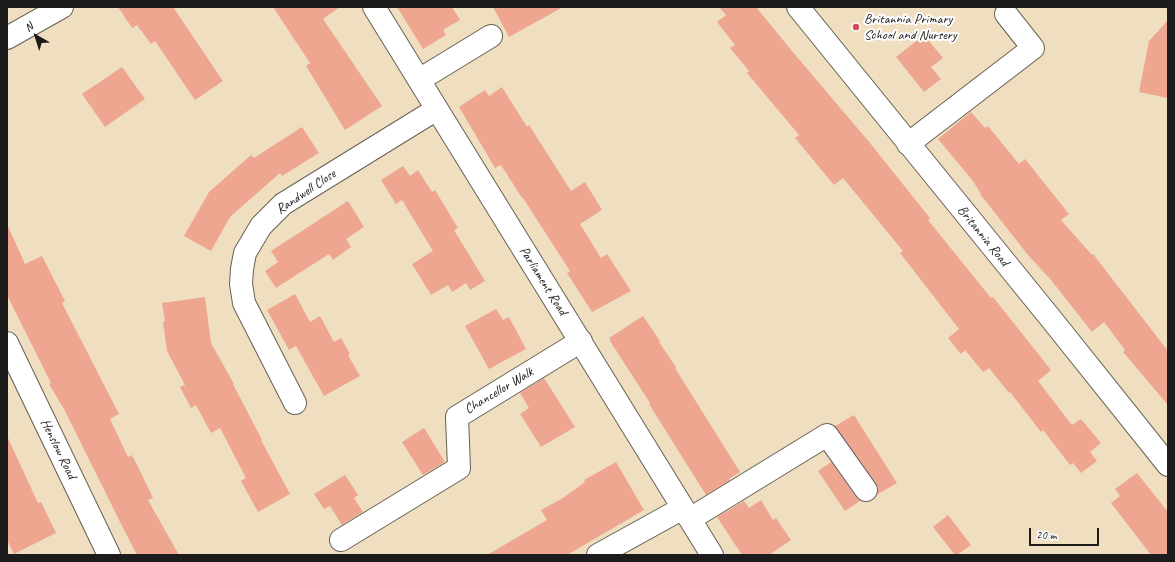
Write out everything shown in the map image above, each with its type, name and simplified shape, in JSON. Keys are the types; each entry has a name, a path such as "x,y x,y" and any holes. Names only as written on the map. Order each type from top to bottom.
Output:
{"street":[{"path":"7,38 62,7"},
{"name":"Parliament Road","path":"374,7 712,555"},
{"name":"Britannia Road","path":"798,7 1168,465"},
{"path":"908,144 1033,48 1006,14"},
{"path":"419,80 491,36"},
{"name":"Randwell Close","path":"295,403 244,304 241,284 245,253 261,226 284,204 437,109"},
{"name":"Chancellor Walk","path":"341,540 459,468 457,417 581,342"},
{"name":"Henslow Road","path":"7,343 109,555"},
{"path":"598,555 686,513 827,435 866,490"}],"building":[{"path":"118,7 173,7 223,81 195,100 155,41 151,44 137,25 132,28"},
{"path":"273,7 340,7 323,19 382,106 345,130 306,66 310,63"},
{"path":"397,7 452,7 460,20 443,30 446,35 423,49"},
{"path":"493,7 563,7 509,37"},
{"path":"719,7 756,7 870,143 930,218 928,220 991,298 993,297 1051,370 1038,381 1072,425 1081,419 1101,443 1090,452 1097,461 1081,473 1073,463 1070,465 1043,430 1041,432 989,368 983,372 965,350 961,354 948,338 959,329 900,253 903,251 843,178 834,185 795,138 799,135 747,73 749,71 730,48 735,45 717,22 726,15"},
{"path":"1168,20 1168,98 1139,92 1149,41"},
{"path":"924,35 943,58 931,67 941,79 924,92 896,57"},
{"path":"122,67 145,99 105,127 82,94"},
{"path":"502,87 527,127 529,125 571,191 585,182 602,210 580,224 601,258 607,254 631,291 592,312 567,273 570,271 523,198 501,165 495,168 459,107 485,90 489,96"},
{"path":"971,112 985,128 988,126 1019,164 1025,159 1069,214 1061,220 1092,255 1093,254 1168,351 1168,405 1123,352 1125,350 1104,322 1092,332 1051,280 1028,255 980,194 973,181 938,139"},
{"path":"302,127 319,153 282,176 280,173 230,217 211,251 184,236 209,192 251,155 254,158"},
{"path":"403,166 410,176 418,170 432,192 435,190 458,228 454,230 485,281 470,290 466,283 452,292 448,285 431,295 412,264 433,251 402,200 396,204 381,180"},
{"path":"348,201 364,227 346,239 351,247 333,260 329,254 276,288 265,271 278,262 271,251"},
{"path":"7,224 25,264 42,256 65,301 62,303 119,414 110,419 128,457 132,455 153,498 148,500 179,555 137,555 65,411 49,384 51,383 7,295"},
{"path":"295,294 310,322 320,316 334,342 341,338 350,354 348,355 360,376 324,396 296,346 289,350 267,310"},
{"path":"205,297 211,343 234,384 261,440 290,494 258,512 241,481 246,478 220,428 211,433 196,405 191,408 180,387 185,385 167,351 162,303"},
{"path":"496,309 503,320 509,317 526,349 489,369 465,326"},
{"path":"643,316 660,341 659,342 676,367 675,368 740,472 706,495 610,341 611,340 609,338"},
{"path":"544,378 575,427 541,447 520,414 529,408 520,393"},
{"path":"854,415 897,483 878,494 876,483 835,426"},
{"path":"424,428 445,462 423,475 402,442"},
{"path":"7,436 38,503 41,502 56,533 14,554 7,540"},
{"path":"616,462 644,510 567,555 487,555 547,520 541,510 563,498 585,482 584,480"},
{"path":"831,462 860,501 845,511 818,471"},
{"path":"1137,473 1168,512 1168,555 1151,555 1111,503 1120,496 1115,489"},
{"path":"345,475 358,495 354,498 363,512 342,525 330,506 324,509 314,494"},
{"path":"761,500 773,520 776,518 791,540 769,555 742,555 717,517 744,501 749,508"},
{"path":"948,515 971,545 957,555 955,555 933,527"}],"place":[{"name":"Britannia Primary School and Nursery","path":"856,27"}]}
